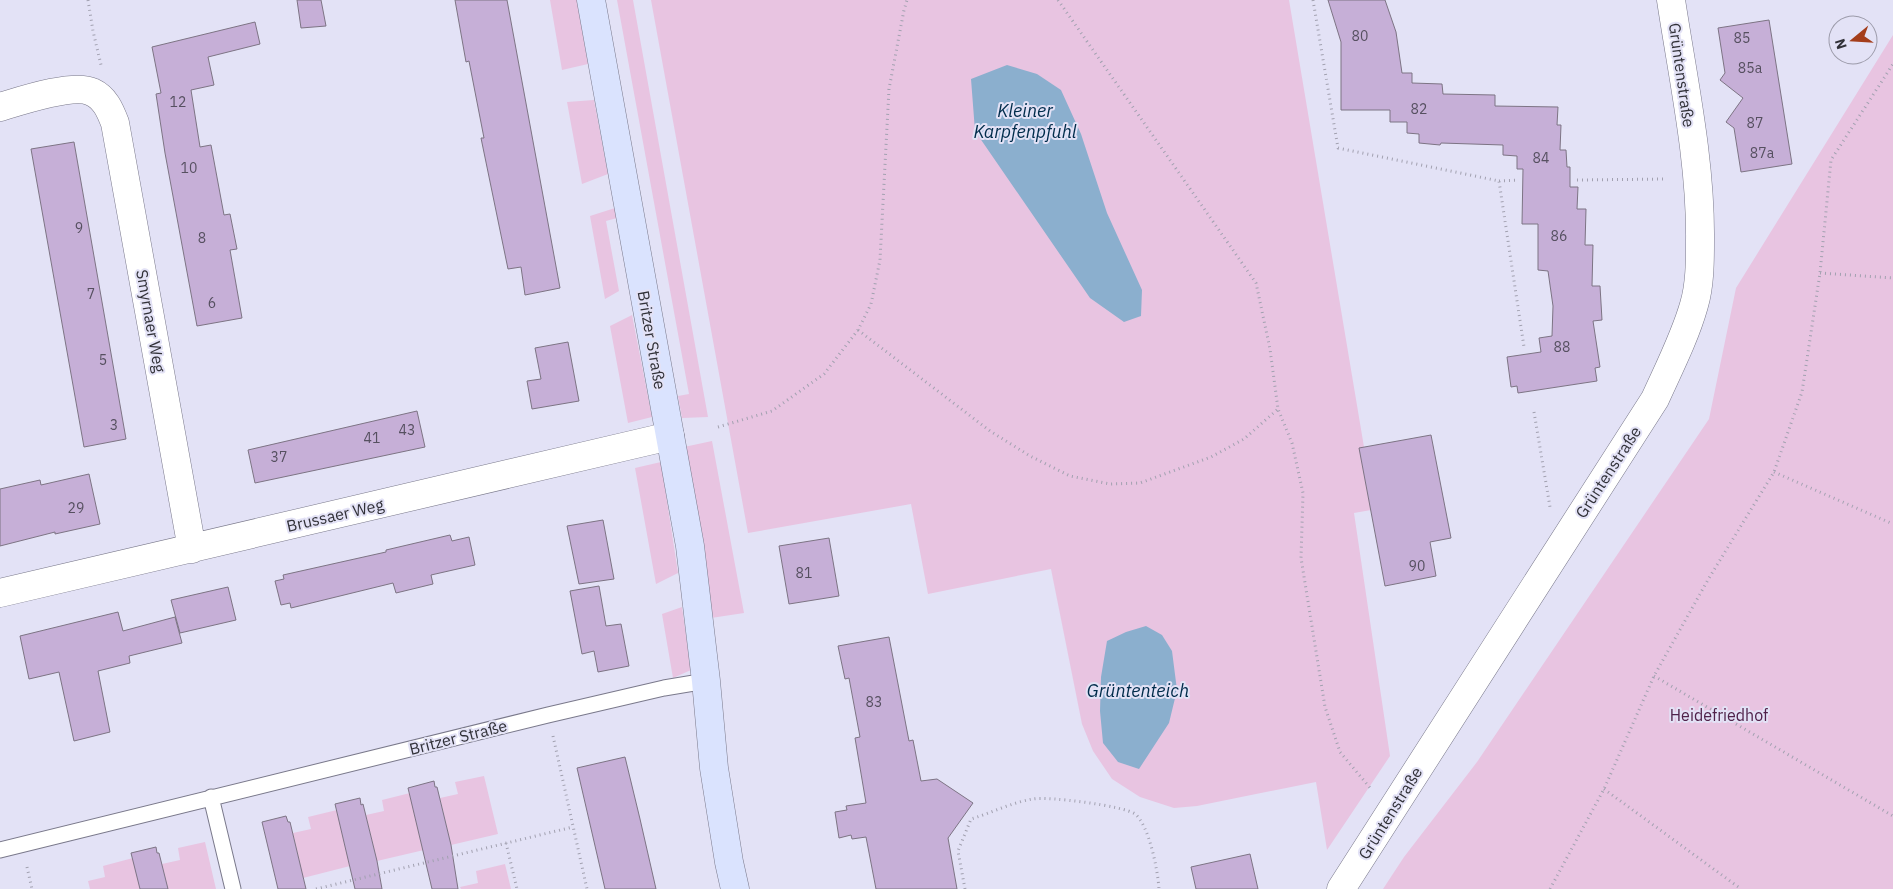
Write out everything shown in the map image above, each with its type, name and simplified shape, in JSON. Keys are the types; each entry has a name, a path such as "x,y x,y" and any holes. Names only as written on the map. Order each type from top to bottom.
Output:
{"main road":[{"name":"Britzer Straße","path":"591,0 690,546 714,768 735,889"}],"street":[{"name":"Grüntenstraße","path":"1341,889 1655,399 1682,339 1695,303 1700,259 1700,217 1697,171 1671,0"},
{"name":"Smyrnaer Weg","path":"0,106 63,91 82,90 92,91 109,107 115,123 192,549"},
{"name":"Brussaer Weg","path":"0,593 670,436"}],"lane":[{"name":"Britzer Straße","path":"0,850 548,715 664,688 706,681"},
{"path":"211,797 232,889"}],"path":[{"path":"88,0 93,31 102,65"},
{"path":"718,427 772,411 824,374 858,330 871,304 880,260 889,89 905,0"},
{"path":"1058,0 1256,283 1270,349 1278,409 1292,443 1303,493 1301,558 1325,707 1340,752 1372,792"},
{"path":"1313,0 1338,148 1499,181 1518,180"},
{"path":"1550,889 1604,789 1654,676 1709,578 1774,472 1802,392 1820,273 1831,160 1893,64"},
{"path":"1577,180 1667,179"},
{"path":"1499,181 1524,347"},
{"path":"1820,273 1893,278"},
{"path":"858,330 998,436 1030,456 1070,476 1110,484 1140,483 1211,457 1244,439 1278,409"},
{"path":"1534,412 1550,507"},
{"path":"1774,472 1893,524"},
{"path":"1654,676 1893,816"},
{"path":"548,715 587,889"},
{"path":"1604,789 1741,889"},
{"path":"965,889 958,851 971,820 1034,798 1099,804 1126,809 1136,814 1145,826 1157,875 1158,889"},
{"path":"316,889 573,827"},
{"path":"506,843 517,889"}],"green space":[{"path":"550,0 577,0 588,64 562,70"},
{"path":"617,0 633,0 708,417 682,418 678,396 689,394"},
{"path":"651,0 1289,0 1364,447 1371,510 1354,513 1390,756 1327,850 1316,782 1197,806 1174,808 1140,797 1112,779 1093,751 1082,724 1051,569 928,594 911,504 748,533"},
{"name":"Heidefriedhof","path":"1893,35 1893,889 1383,889 1404,857 1477,762 1709,419 1736,288 1874,65 1878,65 1878,59"},
{"path":"594,100 608,174 582,184 567,102"},
{"path":"615,208 617,218 606,221 619,291 605,299 590,216"},
{"path":"632,315 652,417 628,423 610,326"},
{"path":"712,441 744,613 711,618 684,447"},
{"path":"661,462 678,573 656,584 635,468"},
{"path":"682,607 691,670 673,678 662,614"},
{"path":"484,776 498,834 451,845 440,798 458,794 455,782"},
{"path":"410,793 424,850 377,861 366,815 384,811 382,800"},
{"path":"337,810 350,866 303,878 293,833 311,829 308,817"},
{"path":"205,842 216,889 168,889 162,864 180,860 178,848"},
{"path":"133,858 140,889 90,889 88,881 105,877 103,866"},
{"path":"505,864 511,889 461,889 460,887 478,883 476,871"}],"water":[{"name":"Kleiner Karpfenpfuhl","path":"1007,65 1037,74 1061,90 1081,134 1107,213 1142,290 1141,316 1124,322 1090,298 975,131 971,79"},
{"name":"Grüntenteich","path":"1146,626 1162,635 1172,651 1177,690 1169,723 1139,769 1118,762 1103,743 1100,711 1101,677 1107,641 1126,632"}],"building":[{"path":"297,0 321,0 326,26 301,28"},
{"path":"455,0 507,0 560,288 525,295 521,267 508,269 481,138 484,138 469,61 466,62"},
{"path":"1328,0 1385,0 1396,32 1402,73 1412,73 1412,83 1442,84 1443,94 1495,95 1495,106 1558,107 1557,125 1561,125 1560,150 1566,150 1567,167 1570,167 1570,187 1578,187 1577,209 1586,209 1585,245 1593,245 1592,286 1600,286 1602,320 1593,321 1600,367 1595,368 1597,381 1518,393 1517,386 1511,387 1507,357 1541,352 1539,338 1552,336 1553,306 1548,271 1538,270 1538,224 1522,224 1523,169 1517,169 1517,156 1503,155 1503,145 1419,143 1419,134 1407,133 1407,122 1390,122 1390,110 1341,110 1341,42"},
{"path":"1769,20 1792,164 1741,172 1734,128 1726,122 1743,98 1720,80 1725,73 1718,28"},
{"path":"255,22 260,44 208,57 214,85 191,90 200,147 211,145 224,215 230,214 237,249 230,250 242,318 197,326 165,153 156,94 161,93 152,47"},
{"path":"74,142 126,439 84,447 31,149"},
{"path":"568,342 579,401 532,409 527,381 541,379 535,348"},
{"path":"417,411 425,447 255,483 248,450"},
{"path":"1431,435 1451,538 1430,542 1436,576 1385,586 1359,448"},
{"path":"89,474 100,524 55,534 55,532 0,546 0,489 40,480 41,485"},
{"path":"603,520 614,579 579,584 567,526"},
{"path":"450,535 452,541 469,537 475,565 431,575 433,584 396,593 393,583 291,608 290,603 281,605 275,581 284,579 283,575 386,552 386,550"},
{"path":"829,538 839,596 789,604 779,546"},
{"path":"599,586 606,626 621,624 629,666 598,672 594,651 582,654 570,591"},
{"path":"228,587 236,620 180,633 171,600"},
{"path":"118,612 123,631 175,617 182,643 129,656 130,663 98,671 110,732 74,741 59,672 29,679 20,636"},
{"path":"889,637 909,741 913,740 921,781 937,779 973,803 948,838 957,889 876,889 866,837 852,839 851,835 839,838 835,812 847,810 846,806 866,803 855,738 860,737 849,678 845,679 838,646"},
{"path":"625,757 656,889 605,889 577,768"},
{"path":"434,781 451,845 458,889 432,889 408,788"},
{"path":"360,798 377,861 382,889 355,889 335,804"},
{"path":"286,816 288,822 290,822 306,889 278,889 262,822"},
{"path":"156,847 168,889 140,889 131,853"},
{"path":"1250,854 1258,889 1196,889 1191,867"}]}
